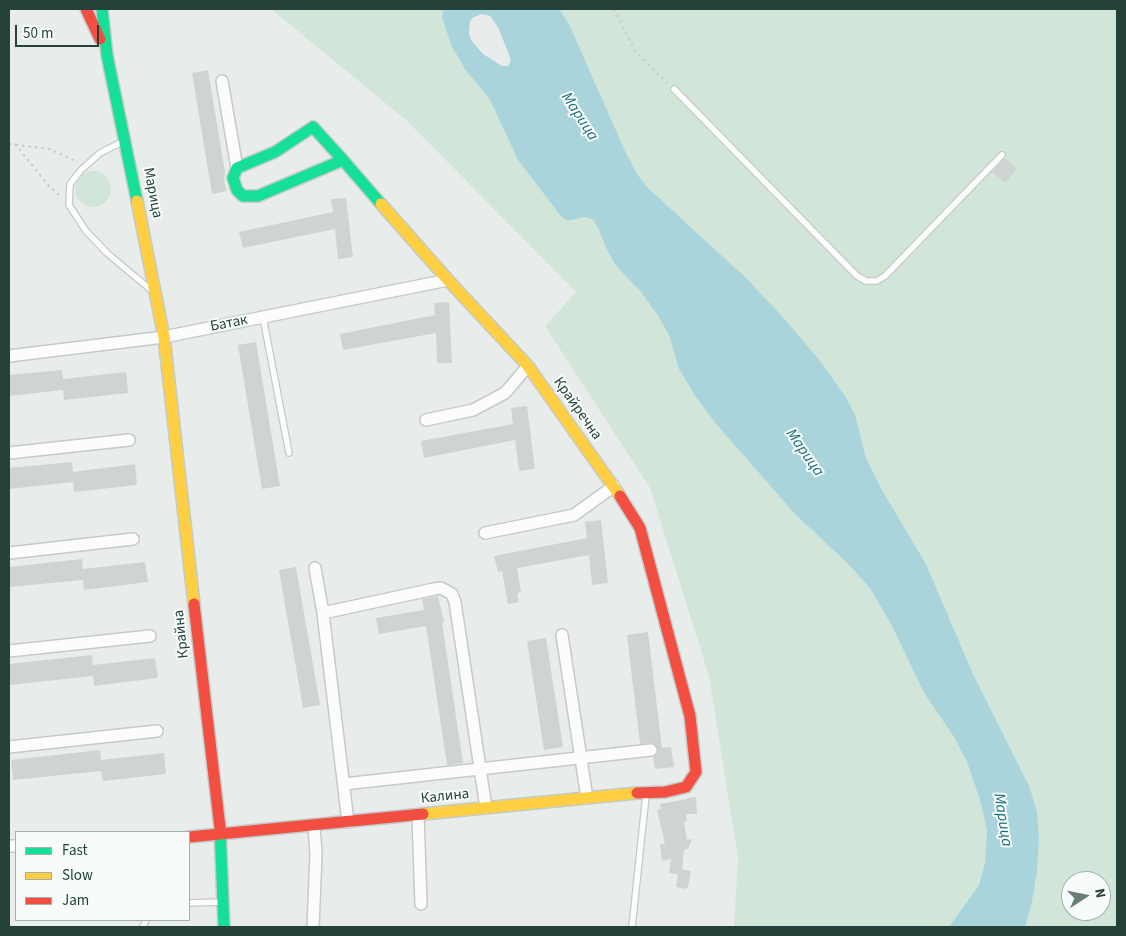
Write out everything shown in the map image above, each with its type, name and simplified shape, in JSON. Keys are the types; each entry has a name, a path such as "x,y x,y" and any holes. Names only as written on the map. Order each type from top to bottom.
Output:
{"street":[{"name":"Марица","path":"86,9 107,55"},
{"name":"Марица","path":"102,9 107,55 126,140 164,337"},
{"path":"222,81 236,168 233,178 237,190 243,196 258,196 343,160"},
{"name":"Крайречна","path":"236,168 275,152 313,127 448,280 528,366 614,486 640,528 690,716 696,772"},
{"name":"Батак","path":"9,356 164,337 448,280"},
{"name":"Крайна","path":"164,337 199,652 222,835 224,927"},
{"path":"426,420 473,410 505,394 528,366"},
{"path":"9,453 129,440"},
{"path":"486,533 574,515 614,486"},
{"path":"9,553 133,539"},
{"path":"315,568 323,613 348,822"},
{"path":"323,613 441,588 452,594 455,602 486,808"},
{"path":"562,635 587,798"},
{"path":"9,651 150,636"},
{"path":"9,746 157,731"},
{"path":"344,784 651,750"},
{"name":"Калина","path":"190,837 665,792 686,787 696,772"},
{"path":"418,815 421,904"},
{"path":"313,927 316,854 314,826"}],"lane":[{"path":"674,89 857,276 866,281 877,281 885,276 1002,155"},
{"path":"126,140 100,153 70,184 69,205 86,231 108,254 157,296"},
{"path":"263,317 289,453"},
{"path":"632,927 646,793"},
{"path":"190,903 223,902"}],"path":[{"path":"614,9 635,51 661,79 674,89"},
{"path":"9,144 49,149 86,166"},
{"path":"15,144 48,186 69,205"}],"green space":[{"path":"271,9 443,9 442,18 452,47 466,71 491,102 518,160 560,215 566,220 585,217 593,220 616,266 641,292 658,316 669,335 679,369 716,424 795,514 847,563 870,588 891,624 924,693 954,737 967,762 980,800 987,830 985,863 979,885 949,927 734,927 738,858 709,676 650,488 545,326 576,292 406,120"},
{"path":"559,9 1117,9 1117,927 1025,927 1031,907 1037,872 1039,839 1037,812 1030,788 973,674 926,564 882,490 866,458 855,414 821,362 783,317 745,277 647,187 626,153 569,24"},
{"path":"93,171 100,172 106,176 110,182 110,196 106,202 100,206 93,207 86,206 80,202 76,196 75,189 76,182 80,176 86,172"}],"water":[{"path":"443,9 559,9 569,24 626,153 638,175 647,187 745,277 783,317 821,362 845,396 855,414 866,458 882,490 926,564 973,674 1030,788 1037,812 1039,839 1037,872 1031,907 1025,927 949,927 979,885 985,863 987,830 980,800 967,762 954,737 924,693 891,624 870,588 847,563 795,514 716,424 696,397 679,369 669,335 658,316 641,292 616,266 593,220 585,217 566,220 560,215 518,160 491,102 466,71 452,47 442,18","holes":["481,14 490,16 498,27 511,60 508,66 502,66 483,54 471,40 469,33 472,18"]}],"building":[{"path":"208,70 227,191 212,194 192,73"},
{"path":"1005,158 1017,169 1005,183 992,172"},
{"path":"346,198 353,257 338,259 335,229 243,248 239,232 333,212 331,199"},
{"path":"449,302 452,363 437,363 436,333 343,350 340,334 435,315 434,303"},
{"path":"256,342 280,486 262,489 238,345"},
{"path":"62,370 63,379 126,372 128,393 64,400 63,390 9,396 9,375"},
{"path":"527,406 535,469 519,471 515,440 424,458 421,441 513,424 511,408"},
{"path":"72,462 73,472 135,464 137,485 74,492 73,482 9,489 9,468"},
{"path":"601,520 608,583 592,585 589,555 517,568 521,592 517,593 519,602 508,604 502,571 498,572 494,556 587,538 585,522"},
{"path":"82,559 83,569 145,562 148,582 84,590 83,580 9,587 9,567"},
{"path":"296,567 320,705 303,708 279,570"},
{"path":"438,596 444,622 442,623 463,763 447,765 426,626 379,634 376,618 424,610 422,599"},
{"path":"648,632 662,748 671,747 674,767 655,769 653,757 658,753 657,746 651,743 640,744 627,635"},
{"path":"546,638 563,747 544,750 527,641"},
{"path":"92,655 93,665 155,658 158,678 94,686 93,676 9,685 9,664"},
{"path":"100,750 101,760 164,753 166,774 103,781 101,771 13,780 11,760"},
{"path":"696,797 697,814 686,814 687,821 684,822 687,840 692,839 688,849 684,850 682,869 691,871 686,889 676,887 678,874 669,873 671,859 662,861 660,844 665,844 657,810 661,809 660,804"}],"traffic: fast":[{"path":"102,9 107,55 137,201"},
{"path":"343,160 258,196 243,196 237,190 233,178 237,168 275,152 313,127 343,160 381,204"},
{"path":"220,828 224,927"}],"traffic: slow":[{"path":"137,201 164,337 194,604"},
{"path":"381,204 528,366 620,496"},
{"path":"423,814 637,793"}],"traffic: jam":[{"path":"86,9 100,39"},
{"path":"620,496 640,528 690,716 696,772 686,787 665,792 637,793"},
{"path":"194,604 220,828"},
{"path":"190,837 423,814"}]}
